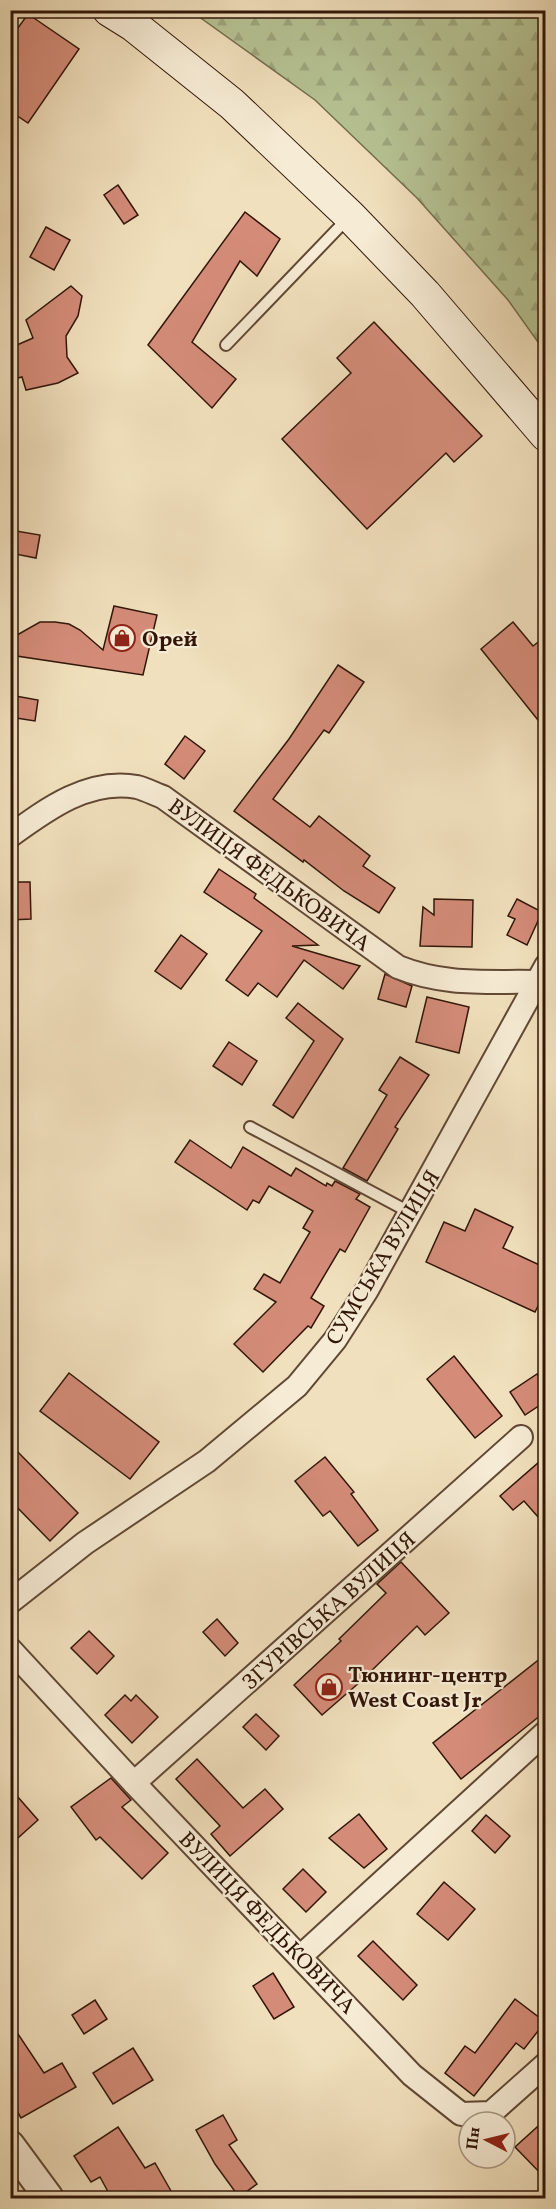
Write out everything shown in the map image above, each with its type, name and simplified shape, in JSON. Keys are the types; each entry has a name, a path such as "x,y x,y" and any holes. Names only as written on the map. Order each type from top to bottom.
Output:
{"main road":[{"path":"109,10 133,25 232,104 350,216 425,294 546,435"}],"street":[{"name":"ВУЛИЦЯ ФЕДЬКОВИЧА","path":"10,836 60,803 85,790 107,786 137,787 163,797 398,967 421,976 450,982 541,974"},
{"name":"СУМСЬКА ВУЛИЦЯ","path":"10,1602 85,1543 207,1461 297,1386 335,1340 367,1290 541,974"},
{"name":"ЗГУРІВСЬКА ВУЛИЦЯ","path":"134,1783 521,1437"},
{"name":"ВУЛИЦЯ ФЕДЬКОВИЧА","path":"10,1649 412,2075 461,2114 491,2113 546,2064"},
{"path":"301,1956 546,1732"},
{"path":"10,2145 49,2199"}],"lane":[{"path":"226,345 350,216"},
{"path":"250,1127 411,1213"}],"green space":[{"path":"191,11 545,11 545,352 508,300 417,198 315,100"}],"building":[{"path":"28,14 79,49 28,123 10,111 10,39"},
{"path":"118,185 138,215 124,224 104,195"},
{"path":"245,212 280,239 257,276 240,261 192,342 236,379 212,408 148,345"},
{"path":"46,227 70,240 54,270 30,257"},
{"path":"71,286 82,296 78,316 66,336 67,357 78,373 58,383 26,390 22,377 10,380 10,348 33,338 26,320"},
{"path":"374,322 482,436 454,462 446,453 367,529 282,439 351,373 337,358"},
{"path":"10,530 40,535 36,558 10,553"},
{"path":"114,606 157,615 143,675 10,655 10,639 40,622 69,624 80,630 103,650"},
{"path":"513,622 533,646 546,636 546,730 481,649"},
{"path":"338,665 364,682 329,733 324,730 273,799 310,827 319,816 370,856 363,866 395,888 379,913 344,891 234,811 289,739"},
{"path":"10,695 38,700 35,721 10,717"},
{"path":"185,736 205,751 184,779 165,764"},
{"path":"219,869 256,894 254,898 318,945 292,946 360,966 343,989 304,960 277,997 258,983 248,996 226,980 262,931 204,892"},
{"path":"10,882 30,882 31,919 10,920"},
{"path":"434,899 473,900 472,947 420,946 423,907 434,915"},
{"path":"517,899 542,912 527,945 507,935 515,919 508,916"},
{"path":"181,935 207,954 181,989 155,971"},
{"path":"385,974 412,986 406,1007 378,999"},
{"path":"427,997 469,1007 459,1053 416,1042"},
{"path":"298,1003 343,1039 293,1118 273,1105 314,1041 286,1018"},
{"path":"229,1042 257,1061 242,1085 213,1066"},
{"path":"400,1057 429,1075 395,1127 398,1129 367,1181 343,1168 387,1095 379,1090"},
{"path":"190,1140 231,1168 243,1147 291,1176 296,1168 326,1186 327,1183 332,1186 335,1181 360,1194 356,1199 370,1207 345,1252 340,1249 311,1298 324,1306 311,1328 308,1326 263,1372 234,1344 276,1302 254,1289 264,1274 280,1283 310,1232 303,1228 313,1211 269,1186 259,1203 253,1200 247,1210 175,1162"},
{"path":"475,1209 513,1227 503,1248 546,1268 546,1290 535,1312 426,1262 444,1222 465,1231"},
{"path":"454,1356 502,1416 475,1438 427,1379"},
{"path":"69,1373 159,1442 130,1479 40,1411"},
{"path":"537,1374 546,1387 546,1401 525,1415 510,1392"},
{"path":"10,1444 78,1513 50,1541 10,1500"},
{"path":"546,1456 546,1526 524,1501 513,1510 500,1496"},
{"path":"325,1457 354,1492 351,1494 378,1530 358,1546 330,1511 323,1516 295,1481"},
{"path":"401,1562 449,1613 425,1635 417,1626 360,1682 322,1715 294,1685 341,1641 339,1639 386,1593 377,1584"},
{"path":"217,1619 238,1643 225,1656 203,1632"},
{"path":"89,1631 114,1656 97,1674 71,1648"},
{"path":"546,1654 546,1711 461,1779 433,1743"},
{"path":"125,1695 131,1701 136,1695 158,1717 132,1743 105,1715"},
{"path":"256,1714 279,1736 266,1750 243,1727"},
{"path":"197,1759 243,1808 265,1789 283,1809 230,1856 211,1834 220,1826 176,1779"},
{"path":"111,1778 131,1800 122,1807 168,1853 142,1879 100,1837 96,1840 71,1807"},
{"path":"10,1788 38,1820 10,1845"},
{"path":"359,1814 387,1849 364,1868 329,1838"},
{"path":"486,1815 510,1836 495,1853 472,1831"},
{"path":"303,1869 326,1892 306,1912 283,1889"},
{"path":"444,1882 475,1909 448,1940 417,1914"},
{"path":"373,1941 417,1985 403,2000 358,1956"},
{"path":"273,1973 294,2007 274,2019 253,1986"},
{"path":"515,1999 545,2022 524,2049 516,2043 474,2096 445,2073 465,2046 475,2053"},
{"path":"95,2000 107,2019 84,2034 72,2015"},
{"path":"10,2022 44,2073 62,2063 76,2087 21,2118 10,2099"},
{"path":"133,2048 153,2080 113,2104 93,2073"},
{"path":"223,2115 237,2140 229,2145 257,2184 239,2197 215,2164 196,2130"},
{"path":"546,2119 546,2179 517,2149 517,2145"},
{"path":"118,2127 145,2168 155,2163 171,2191 159,2199 112,2199 100,2177 91,2182 74,2156"}],"place":[{"name":"Орей","path":"122,638"},
{"name":"Тюнинг-центр West Coast Jr","path":"329,1687"}]}
